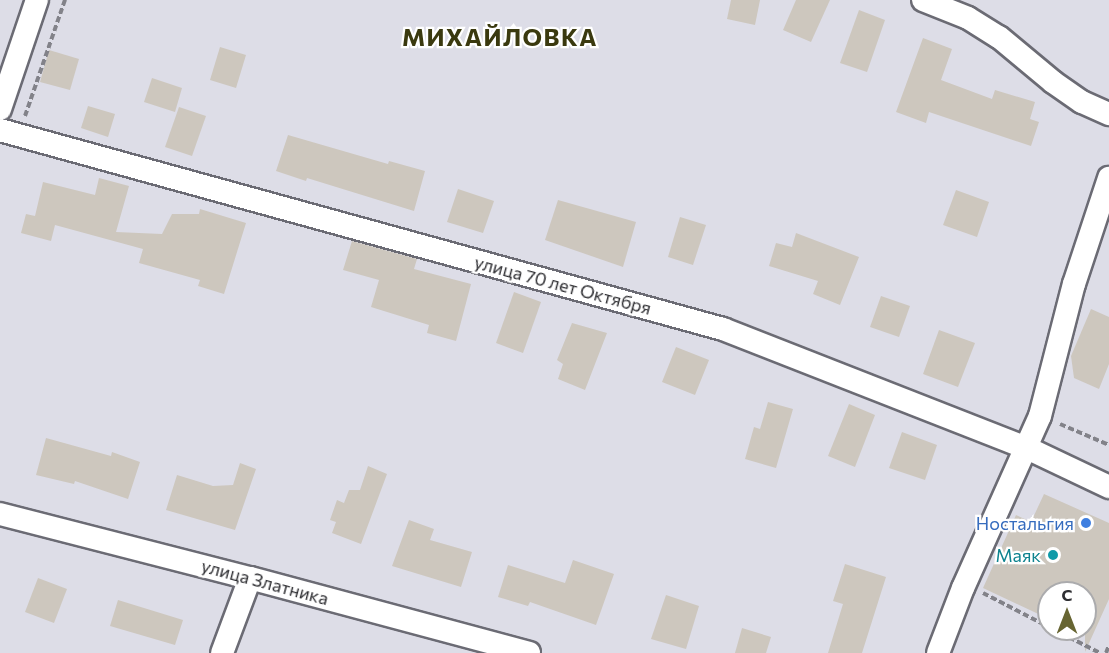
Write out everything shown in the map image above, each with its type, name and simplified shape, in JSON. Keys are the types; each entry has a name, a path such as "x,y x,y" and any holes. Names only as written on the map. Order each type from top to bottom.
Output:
{"street":[{"path":"0,109 36,0"},
{"path":"923,0 968,18 992,32 1053,82 1082,102 1109,114"},
{"name":"улица 70 лет Октября","path":"0,130 723,329 1028,448 1109,487"},
{"path":"938,653 965,583 1028,448 1040,416 1074,284 1109,178"},
{"name":"улица Златника","path":"0,514 529,653"},
{"path":"222,653 250,578"}],"path":[{"path":"1040,416 1109,445"},
{"path":"965,583 1037,621"},
{"path":"1076,641 1100,653"},
{"path":"1106,653 1109,645"}],"building":[{"path":"731,0 760,0 755,25 727,19"},
{"path":"796,0 830,0 811,42 783,30"},
{"path":"859,10 885,20 867,72 840,63"},
{"path":"923,38 952,49 941,80 992,99 995,90 1035,102 1030,119 1039,122 1031,146 929,112 926,123 896,112"},
{"path":"220,47 246,55 236,88 210,80"},
{"path":"49,50 79,59 70,90 40,82"},
{"path":"152,78 182,88 175,112 144,102"},
{"path":"88,106 115,114 108,137 81,128"},
{"path":"179,107 206,116 192,156 165,147"},
{"path":"288,135 388,164 389,161 425,171 414,211 307,178 306,181 276,171"},
{"path":"99,178 129,186 116,232 162,234 172,214 199,214 200,209 246,223 224,294 198,286 200,280 139,263 143,249 55,225 51,241 21,233 26,214 35,216 43,182 95,195"},
{"path":"458,189 494,201 483,233 447,222"},
{"path":"956,190 989,202 977,237 943,225"},
{"path":"558,200 636,222 623,267 545,240"},
{"path":"680,217 706,225 693,265 668,257"},
{"path":"796,233 859,257 840,305 813,294 818,281 769,266 776,243 792,247"},
{"path":"352,241 417,259 414,269 471,284 456,341 427,333 429,325 371,307 379,280 343,270"},
{"path":"514,292 541,302 523,353 496,343"},
{"path":"881,296 910,306 899,337 870,327"},
{"path":"1091,309 1109,317 1109,364 1099,389 1074,378 1071,356"},
{"path":"572,323 607,333 585,390 558,379 563,364 557,360"},
{"path":"939,330 975,343 958,387 923,374"},
{"path":"676,347 709,360 695,395 662,382"},
{"path":"768,402 793,409 776,468 745,459 754,427 760,429"},
{"path":"849,404 875,415 855,467 828,456"},
{"path":"902,432 937,445 925,480 889,468"},
{"path":"46,438 111,456 112,452 140,462 128,499 75,481 74,484 36,475"},
{"path":"240,463 256,469 235,530 166,510 177,475 213,486 233,485"},
{"path":"368,466 387,474 361,544 332,533 336,522 330,520 337,500 344,503 349,490 360,490"},
{"name":"Маяк","path":"1044,494 1109,523 1109,599 1097,626 1097,581 1037,581 1037,613 983,588 1016,515 1031,522"},
{"path":"409,520 434,529 430,540 472,552 461,587 392,566"},
{"path":"573,560 614,574 596,625 530,602 528,606 498,597 508,565 565,583"},
{"path":"845,564 886,577 862,653 828,653 843,604 833,601"},
{"path":"38,578 67,589 54,623 25,612"},
{"path":"666,595 699,606 686,649 651,639"},
{"path":"118,600 183,620 175,645 110,626"},
{"path":"742,628 771,637 766,653 735,653"},
{"name":"Маяк","path":"1085,641 1090,641 1085,652"}],"place":[{"name":"Ностальгия","path":"1086,523"},
{"name":"Маяк","path":"1053,555"}],"district":[{"name":"МИХАЙЛОВКА","path":"500,37"}]}
